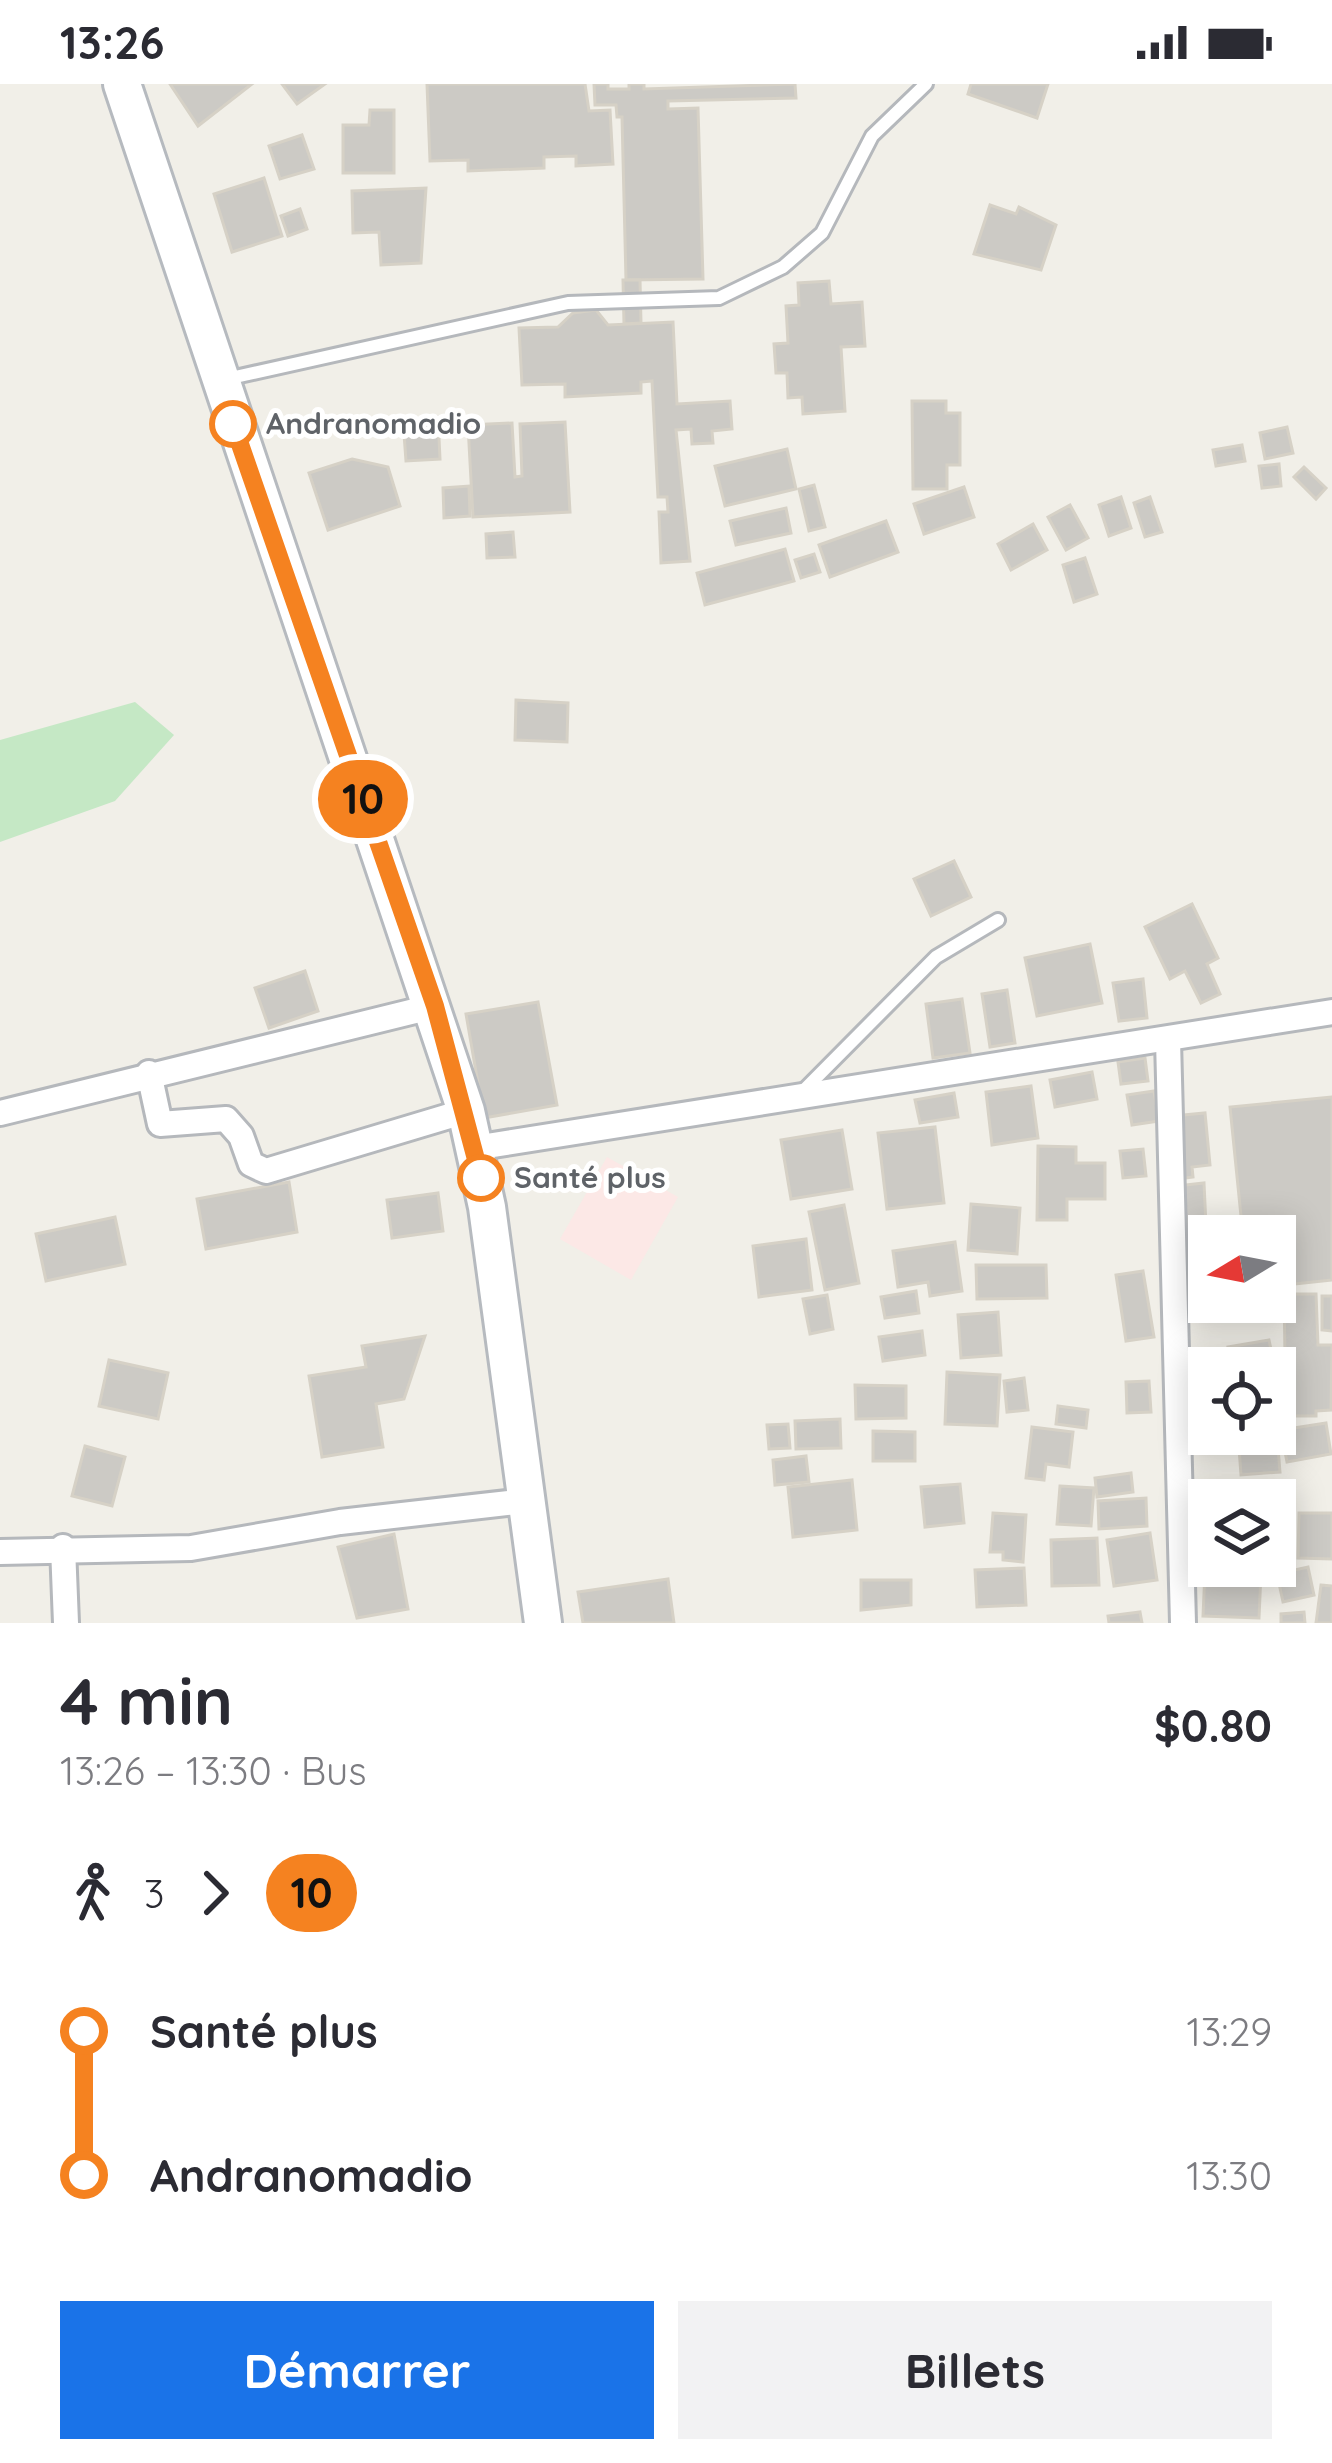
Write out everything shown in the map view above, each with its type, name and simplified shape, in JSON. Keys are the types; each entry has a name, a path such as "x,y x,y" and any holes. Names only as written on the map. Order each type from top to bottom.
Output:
{"main road":[{"path":"122,84 435,1006 466,1111 543,1623"}],"street":[{"path":"0,1113 435,1006"},
{"path":"474,1148 1332,1012"},
{"path":"1168,1040 1184,1623"},
{"path":"149,1073 160,1124 226,1119 241,1136 251,1164 266,1171 466,1111"},
{"path":"0,1552 63,1547 190,1548 340,1522 525,1501"},
{"path":"63,1547 66,1623"}],"lane":[{"path":"219,380 568,303 719,298 784,267 822,233 872,136 926,84"},
{"path":"799,1095 936,957 998,920"}],"shaded area":[{"path":"607,1157 678,1197 631,1280 560,1239"}],"green space":[{"path":"135,702 174,735 115,801 0,842 0,740"}],"building":[{"path":"170,84 252,84 198,126"},
{"path":"282,84 325,84 297,104"},
{"path":"427,84 585,84 589,111 610,110 613,164 576,166 576,156 544,157 544,168 468,171 468,160 430,161"},
{"path":"594,84 629,89 629,84 644,84 644,89 795,84 796,98 668,101 668,109 698,108 703,279 626,280 622,117 617,117 616,105 595,105"},
{"path":"971,84 1048,84 1037,118 968,94"},
{"path":"370,110 394,110 394,173 343,173 343,125 369,125"},
{"path":"302,135 314,169 280,179 269,146"},
{"path":"264,178 282,236 232,252 214,194"},
{"path":"426,188 421,263 381,265 379,232 353,233 352,191"},
{"path":"990,205 1016,214 1019,207 1056,225 1041,270 974,254"},
{"path":"300,209 307,229 288,236 281,216"},
{"path":"623,280 640,280 641,323 624,324"},
{"path":"829,281 831,304 862,302 865,346 841,347 845,411 803,414 802,397 788,398 787,373 776,373 774,344 788,343 786,306 799,305 798,283"},
{"path":"596,310 608,325 673,322 677,404 730,401 732,429 712,431 713,443 692,444 691,429 676,430 690,561 661,563 659,512 668,512 667,497 658,497 652,381 641,382 641,393 565,397 565,384 522,385 519,328 558,327 573,313"},
{"path":"912,401 946,401 946,413 960,413 960,465 947,465 947,489 913,489"},
{"path":"438,417 440,459 406,461 403,420"},
{"path":"565,422 570,512 473,517 468,425 512,423 515,477 522,476 520,424"},
{"path":"1287,427 1293,453 1265,459 1260,433"},
{"path":"1242,445 1245,461 1216,466 1213,450"},
{"path":"787,449 796,489 725,506 715,466"},
{"path":"352,459 388,467 400,506 328,530 309,473"},
{"path":"1279,464 1281,486 1262,488 1259,466"},
{"path":"1304,467 1326,488 1316,499 1294,477"},
{"path":"814,485 825,527 809,531 799,489"},
{"path":"469,486 470,516 444,518 443,488"},
{"path":"964,487 974,517 924,534 914,504"},
{"path":"1121,497 1131,528 1109,536 1099,505"},
{"path":"1150,497 1162,532 1145,537 1134,503"},
{"path":"1070,505 1088,538 1066,550 1048,517"},
{"path":"786,508 791,533 736,545 730,521"},
{"path":"886,521 898,552 830,577 819,545"},
{"path":"1033,524 1047,550 1011,570 998,544"},
{"path":"513,532 515,557 487,558 486,534"},
{"path":"785,549 794,581 705,605 697,573"},
{"path":"814,554 820,572 801,578 795,560"},
{"path":"1085,558 1097,594 1074,602 1063,565"},
{"path":"516,700 568,703 567,742 515,740"},
{"path":"954,861 971,897 931,916 914,879"},
{"path":"1192,904 1218,958 1207,964 1220,994 1201,1003 1185,971 1170,979 1145,927"},
{"path":"1090,944 1102,1003 1037,1016 1025,958"},
{"path":"305,971 318,1011 269,1028 255,988"},
{"path":"1143,979 1147,1018 1119,1021 1113,983"},
{"path":"1007,990 1015,1043 990,1047 982,994"},
{"path":"962,999 970,1053 933,1058 926,1004"},
{"path":"538,1002 557,1105 484,1118 466,1014"},
{"path":"1145,1058 1148,1081 1121,1084 1118,1062"},
{"path":"1092,1072 1097,1099 1055,1107 1050,1080"},
{"path":"1031,1086 1038,1138 992,1145 986,1092"},
{"path":"1154,1091 1159,1121 1132,1125 1127,1095"},
{"path":"954,1093 958,1117 920,1123 915,1100"},
{"path":"1332,1097 1332,1280 1296,1284 1296,1215 1241,1215 1230,1107"},
{"path":"1205,1113 1210,1165 1192,1167 1193,1177 1178,1179 1172,1116"},
{"path":"935,1127 944,1203 887,1209 878,1133"},
{"path":"842,1130 852,1189 791,1199 781,1140"},
{"path":"1038,1146 1076,1147 1076,1163 1105,1163 1105,1199 1067,1199 1067,1220 1037,1220"},
{"path":"1143,1149 1146,1176 1123,1178 1120,1151"},
{"path":"289,1182 297,1232 206,1249 197,1199"},
{"path":"1204,1183 1206,1215 1188,1215 1188,1291 1186,1291 1176,1186"},
{"path":"438,1193 443,1231 392,1238 387,1200"},
{"path":"971,1204 1020,1208 1017,1254 968,1250"},
{"path":"844,1205 859,1283 825,1290 809,1212"},
{"path":"115,1217 125,1264 46,1281 36,1234"},
{"path":"806,1239 812,1290 759,1297 753,1246"},
{"path":"955,1242 962,1291 930,1296 928,1282 898,1287 893,1251"},
{"path":"976,1265 1046,1265 1047,1298 977,1299"},
{"path":"1143,1271 1154,1337 1126,1341 1116,1275"},
{"path":"916,1291 919,1313 885,1318 881,1297"},
{"path":"1296,1294 1316,1294 1318,1345 1332,1345 1331,1410 1296,1416 1296,1347 1285,1347 1284,1323 1296,1323"},
{"path":"827,1295 833,1329 810,1334 803,1299"},
{"path":"1322,1296 1332,1296 1332,1331 1322,1330"},
{"path":"998,1312 1001,1355 961,1358 958,1315"},
{"path":"922,1331 925,1355 883,1361 879,1337"},
{"path":"425,1336 404,1399 376,1404 383,1447 322,1457 309,1376 366,1367 362,1346"},
{"path":"1269,1340 1270,1347 1228,1347"},
{"path":"109,1360 168,1373 158,1419 99,1406"},
{"path":"947,1372 1000,1375 997,1426 945,1424"},
{"path":"1024,1378 1028,1410 1007,1412 1004,1381"},
{"path":"1149,1381 1151,1412 1127,1413 1126,1382"},
{"path":"855,1385 906,1386 906,1418 856,1419"},
{"path":"1058,1406 1088,1410 1086,1428 1056,1424"},
{"path":"840,1419 841,1448 796,1449 795,1421"},
{"path":"1326,1423 1331,1454 1287,1462 1286,1455 1296,1455 1296,1428"},
{"path":"788,1424 790,1448 769,1449 767,1425"},
{"path":"1032,1427 1073,1432 1069,1467 1046,1464 1044,1480 1026,1478"},
{"path":"873,1431 915,1432 915,1461 873,1461"},
{"path":"85,1446 125,1457 112,1506 72,1496"},
{"path":"1240,1455 1279,1455 1280,1472 1241,1475"},
{"path":"806,1456 809,1482 775,1485 773,1460"},
{"path":"1131,1473 1133,1492 1097,1497 1095,1478"},
{"path":"852,1480 857,1530 793,1537 788,1487"},
{"path":"960,1484 964,1523 925,1527 921,1487"},
{"path":"1060,1486 1094,1488 1091,1526 1057,1524"},
{"path":"1146,1498 1147,1526 1099,1529 1098,1501"},
{"path":"993,1513 1026,1515 1023,1562 1003,1560 1003,1552 990,1552"},
{"path":"1299,1513 1332,1513 1332,1559 1298,1558"},
{"path":"1150,1533 1157,1580 1114,1586 1107,1540"},
{"path":"394,1534 408,1609 357,1618 338,1547"},
{"path":"1097,1538 1099,1585 1052,1586 1051,1540"},
{"path":"1308,1567 1314,1595 1283,1602 1280,1587 1296,1587 1296,1570"},
{"path":"1024,1568 1026,1605 977,1607 975,1570"},
{"path":"668,1579 674,1623 583,1623 578,1592"},
{"path":"861,1580 911,1580 911,1605 861,1610"},
{"path":"1321,1585 1332,1586 1332,1623 1316,1623"},
{"path":"1204,1587 1260,1587 1259,1618 1203,1616"},
{"path":"1140,1612 1142,1623 1109,1623 1108,1616"},
{"path":"1304,1612 1305,1623 1281,1623 1281,1614"}],"bus line":[{"name":"10","path":"233,424 435,1006 481,1178"}],"place":[{"name":"Andranomadio","path":"233,424"},
{"name":"Santé plus","path":"481,1178"}]}
